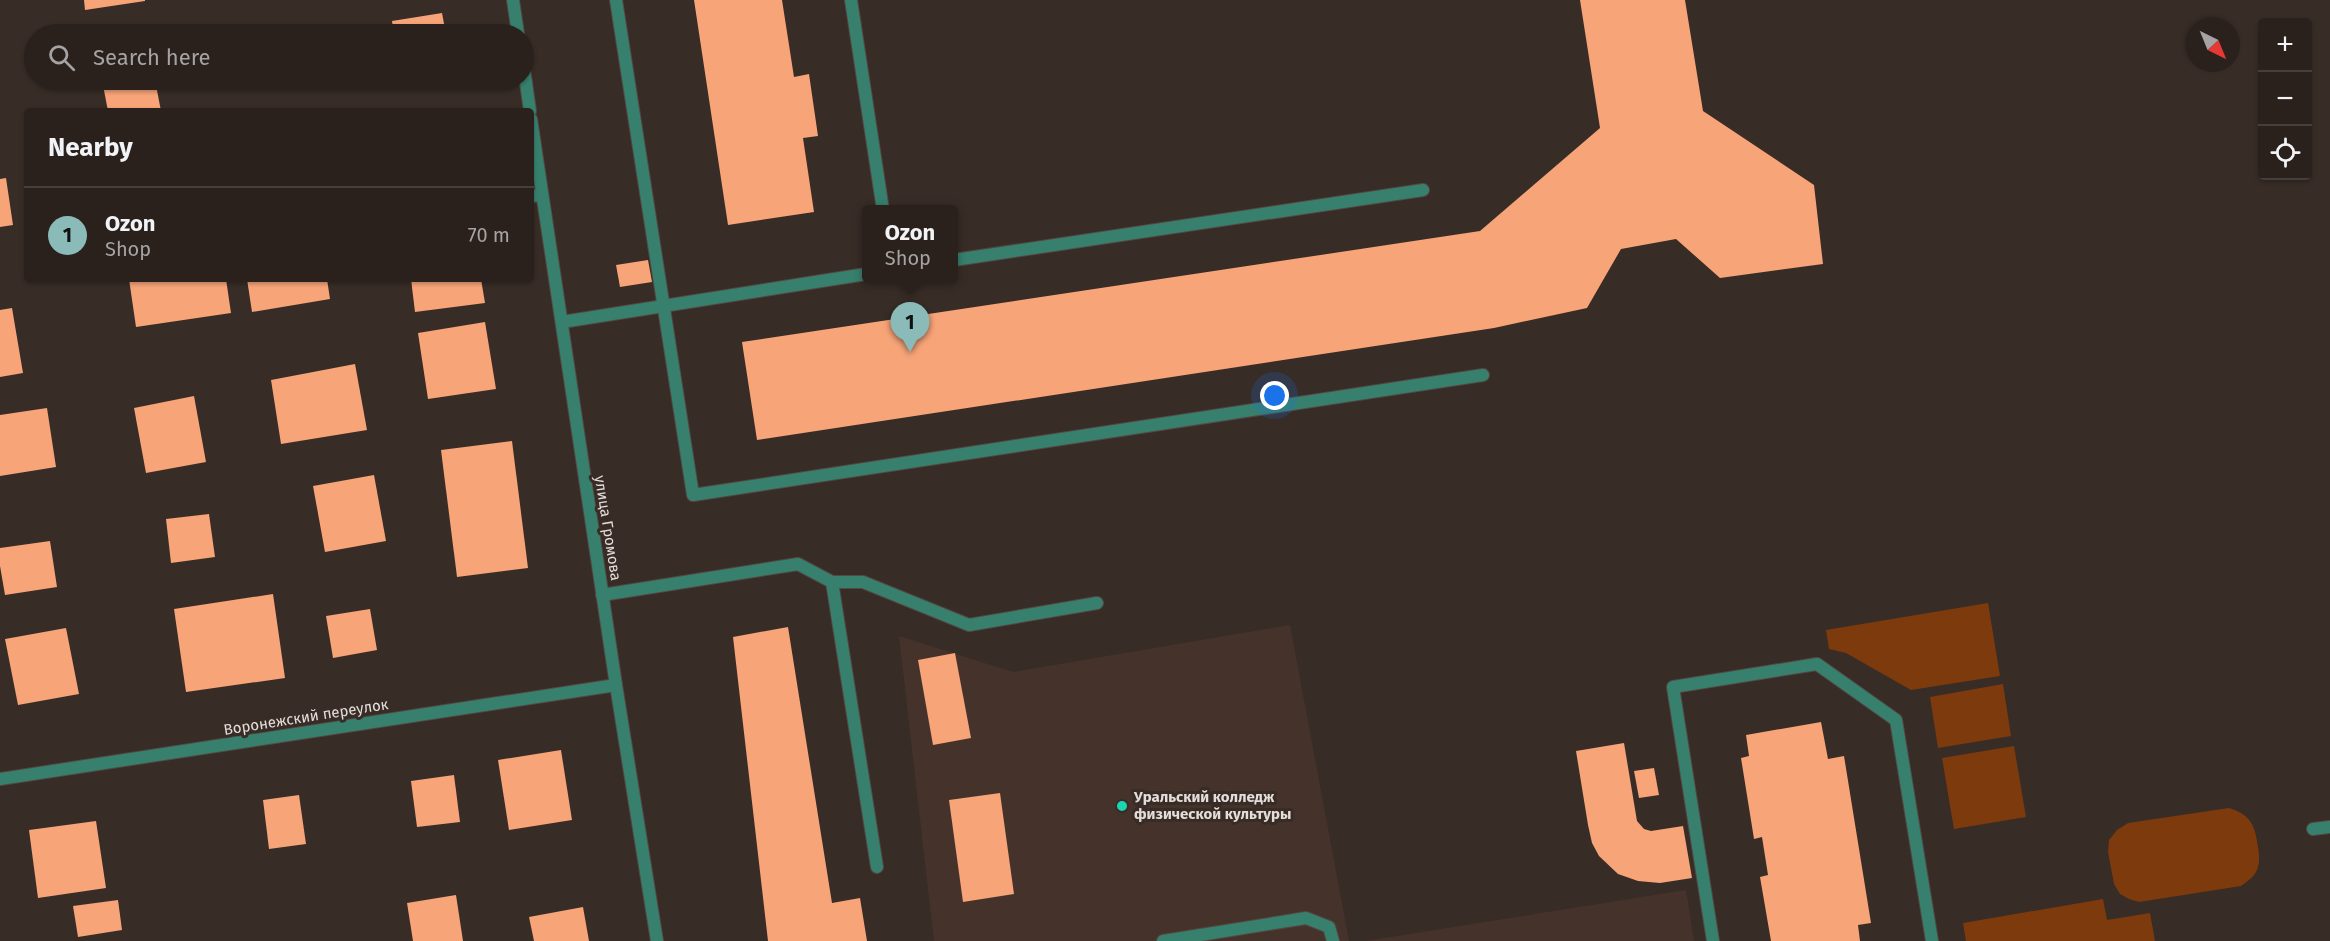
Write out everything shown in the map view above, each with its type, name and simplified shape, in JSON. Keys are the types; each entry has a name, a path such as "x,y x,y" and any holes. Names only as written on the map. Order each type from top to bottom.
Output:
{"street":[{"path":"513,0 517,24"},
{"path":"616,0 693,495 1483,375"},
{"path":"851,0 882,205"},
{"path":"527,90 530,108"},
{"name":"улица Громова","path":"534,158 537,196 561,322 657,941"},
{"path":"958,260 1423,190"},
{"path":"561,322 862,275"},
{"path":"602,595 798,564 832,582 863,582 969,625 1097,603"},
{"path":"832,582 877,867"},
{"path":"1713,941 1693,850 1673,687 1817,664 1896,720 1932,941"},
{"name":"Воронежский переулок","path":"0,778 616,685"},
{"path":"2313,830 2330,827"},
{"path":"1163,941 1306,918 1329,927 1333,941"}],"shaded area":[{"path":"1988,603 2000,676 1911,690 1846,653 1829,649 1826,630"},
{"name":"Уральский колледж физической культуры","path":"1290,625 1349,941 934,941 899,636 1013,672"},
{"path":"2003,684 2011,736 1938,748 1930,697"},
{"path":"2014,746 2026,817 1954,829 1942,758"},
{"path":"2229,808 2245,816 2252,824 2256,834 2259,862 2256,872 2248,881 2241,886 2139,902 2120,894 2114,884 2108,852 2109,840 2117,830 2128,823"},
{"path":"1686,890 1694,941 1366,941"},
{"path":"2103,899 2107,920 2150,913 2155,941 1966,941 1963,923"}],"building":[{"path":"84,0 145,0 145,1 85,10"},
{"path":"694,0 782,0 794,77 809,74 818,136 803,138 814,212 728,225"},
{"path":"1580,0 1685,0 1703,111 1814,185 1823,264 1720,278 1676,239 1621,249 1587,308 1494,328 757,440 742,342 1480,231 1600,128"},
{"path":"442,13 444,24 392,24 392,21"},
{"path":"104,90 157,90 160,108 107,108"},
{"path":"6,178 13,225 0,227 0,179"},
{"path":"648,260 652,282 620,287 616,265"},
{"path":"129,282 226,282 231,313 136,327"},
{"path":"247,282 327,282 330,299 252,312"},
{"path":"411,282 482,282 485,303 415,312"},
{"path":"12,308 23,373 0,377 0,310"},
{"path":"485,322 496,389 428,399 418,333"},
{"path":"355,364 367,430 281,444 271,380"},
{"path":"194,396 206,462 146,473 134,408"},
{"path":"47,408 56,467 0,476 0,415"},
{"path":"512,441 528,568 457,577 441,450"},
{"path":"374,475 386,541 325,552 313,486"},
{"path":"209,514 215,557 171,563 166,519"},
{"path":"50,541 57,587 5,595 0,566 0,548"},
{"path":"273,594 285,678 186,692 174,609"},
{"path":"370,609 377,650 333,658 326,616"},
{"path":"788,627 832,903 860,898 867,941 768,941 733,637"},
{"path":"66,628 79,694 18,705 5,639"},
{"path":"955,653 971,738 933,745 918,660"},
{"path":"1821,722 1828,759 1844,756 1871,923 1858,925 1860,941 1771,941 1760,877 1768,875 1762,837 1754,839 1741,758 1749,756 1746,735"},
{"path":"1624,743 1637,821 1644,829 1651,831 1683,826 1692,878 1660,883 1638,881 1618,874 1599,856 1592,843 1576,751"},
{"path":"561,750 572,820 509,830 498,760"},
{"path":"1654,768 1659,795 1639,798 1634,771"},
{"path":"454,775 460,822 417,827 411,781"},
{"path":"1000,793 1014,894 963,902 949,800"},
{"path":"299,795 306,844 269,849 263,800"},
{"path":"96,821 106,888 38,898 29,830"},
{"path":"456,895 463,941 413,941 407,903"},
{"path":"118,900 122,930 78,937 73,906"},
{"path":"583,907 589,941 534,941 529,917"}],"place":[{"name":"Ozon","path":"910,352"},
{"name":"Уральский колледж физической культуры","path":"1122,806"}]}
